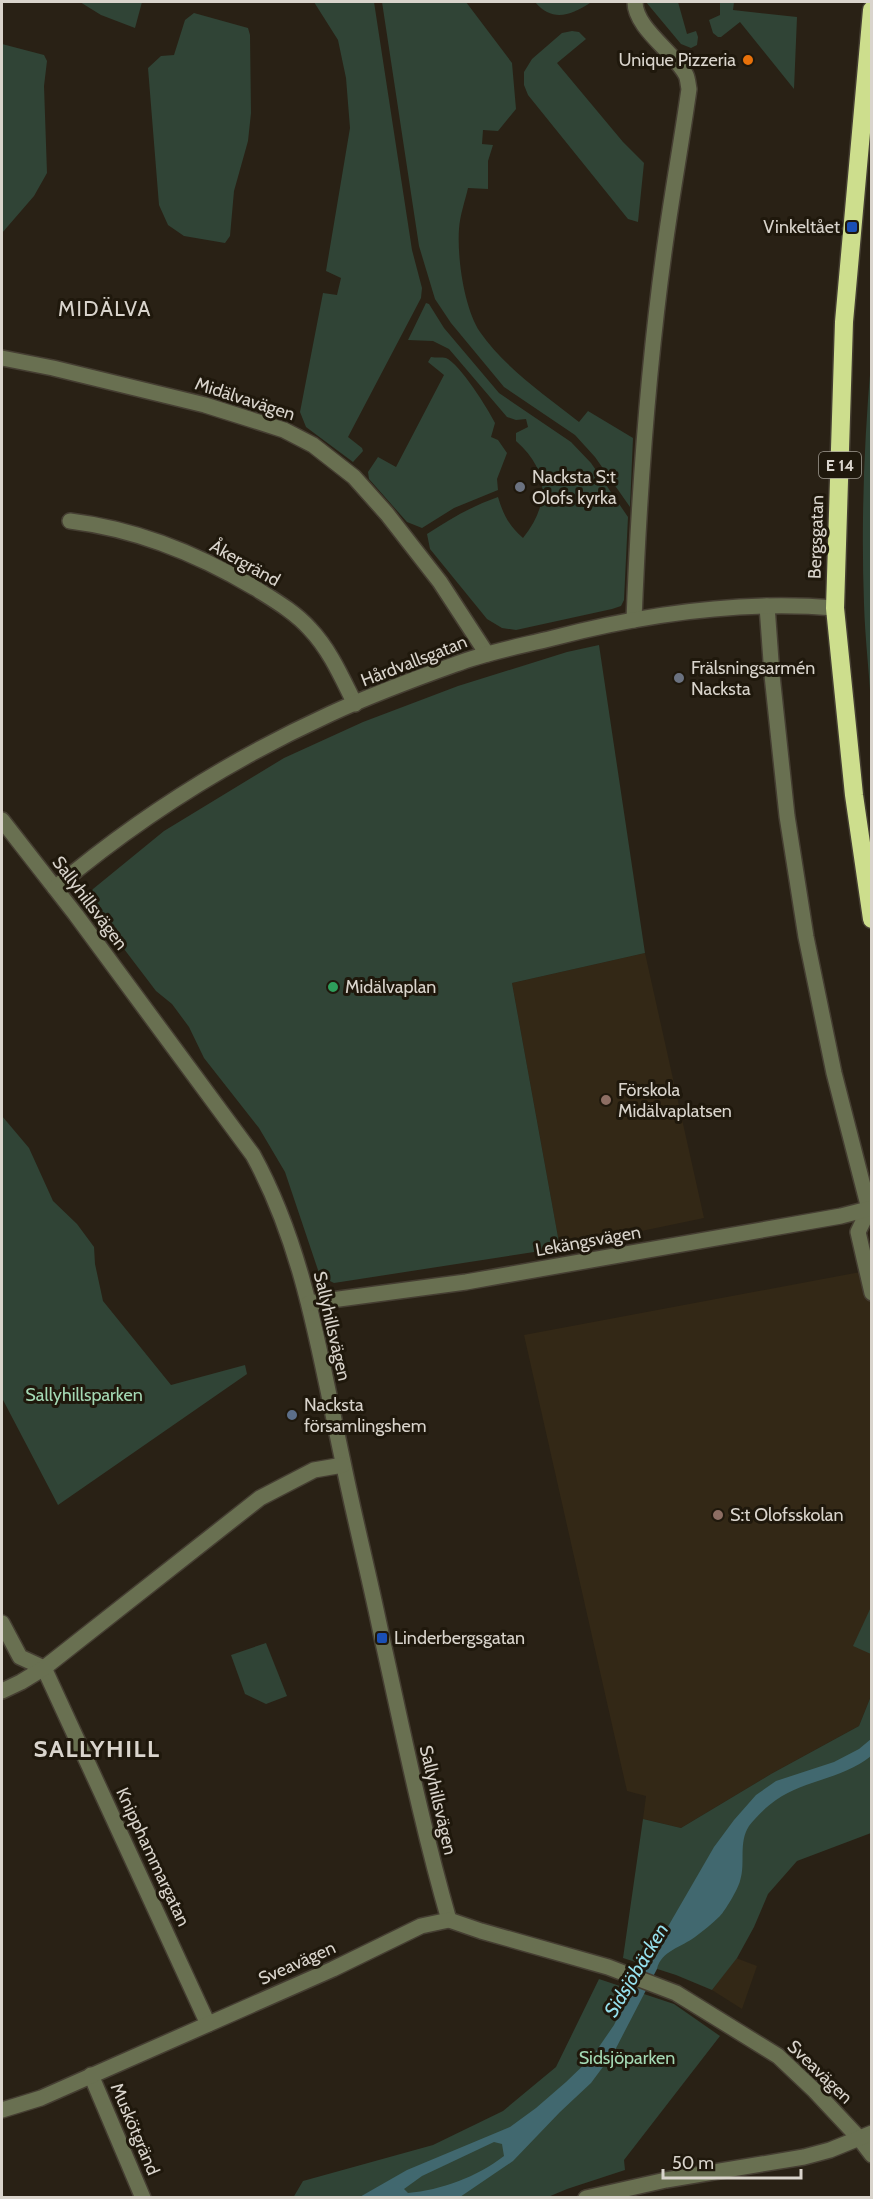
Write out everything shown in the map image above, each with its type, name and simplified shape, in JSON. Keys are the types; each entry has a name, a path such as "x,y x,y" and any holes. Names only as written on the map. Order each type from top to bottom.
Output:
{"highway":[{"name":"Bergsgatan","path":"872,10 844,322 835,608 854,795 872,920"}],"street":[{"path":"634,620 638,522 651,367 666,239 689,89 687,76 643,23 635,9 635,2"},
{"name":"Midälvavägen","path":"2,358 205,405 285,430 313,445 354,477 387,514 440,582 487,654"},
{"name":"Åkergränd","path":"70,521 109,527 155,541 214,566 268,596 311,629 324,646 355,704"},
{"name":"Hårdvallsgatan","path":"55,888 106,847 188,792 267,746 355,704 457,663 610,623 659,614 741,606 835,608"},
{"path":"767,606 787,816 806,937 834,1073 870,1208 858,1232 872,1293"},
{"name":"Sallyhillsvägen","path":"2,820 253,1155 284,1219 309,1303 434,1871 448,1920"},
{"name":"Lekängsvägen","path":"309,1303 489,1278 841,1216 870,1208"},
{"path":"2,1690 44,1668 261,1498 314,1470 343,1465"},
{"path":"2,1623 20,1657 44,1668"},
{"name":"Knipphammargatan","path":"44,1668 208,2024"},
{"name":"Sveavägen","path":"2,2110 41,2098 322,1974 421,1926 448,1920 616,1970 671,1991 778,2056 865,2136 872,2155"},
{"name":"Muskötgränd","path":"91,2075 143,2198"},
{"path":"586,2198 655,2182 804,2157 830,2150 865,2136"}],"shaded area":[{"name":"Förskola Midälvaplatsen","path":"645,953 704,1218 560,1248 512,983"},
{"name":"S:t Olofsskolan","path":"871,1270 871,1696 859,1726 771,1774 681,1828 643,1819 646,1796 627,1791 524,1335"},
{"path":"736,1958 757,1966 742,2009 712,1990"}],"green space":[{"path":"80,2 142,2 135,28 101,15"},
{"path":"314,2 374,2 412,250 422,288 421,298 348,437 363,451 353,462 306,427 300,412 323,293 337,295 341,278 326,271 350,128 346,78 338,40"},
{"path":"382,2 466,2 512,63 516,109 498,131 483,130 482,144 493,145 488,161 488,189 468,188 460,219 459,254 466,296 474,322 480,332 501,357 526,380 579,422 588,411 633,438 630,507 595,457 575,435 504,387 451,323 435,299 419,246"},
{"path":"535,2 590,3 568,14 555,15"},
{"path":"646,2 678,2 687,34 696,31 697,45 691,48 681,44"},
{"path":"720,2 734,2 733,10 797,17 794,89 740,22 721,37 713,33 709,20 720,15"},
{"path":"194,13 248,28 250,35 251,113 248,141 234,191 230,236 225,243 184,236 168,225 159,205 148,68 161,56 174,55 185,20"},
{"path":"579,32 586,39 557,63 623,142 644,163 638,222 628,219 528,95 524,85 524,72 532,59 562,33"},
{"path":"2,44 44,55 47,61 44,86 47,173 34,196 2,233"},
{"path":"426,303 499,393 571,442 591,463 628,517 624,600 621,606 516,630 502,628 487,619 430,549 427,534 461,513 498,497 507,519 523,538 538,513 542,500 542,488 535,464 516,441 516,433 528,427 526,419 516,420 507,417 449,349 433,341 408,340"},
{"path":"431,357 446,358 459,369 495,423 491,437 498,440 507,453 497,479 498,490 454,508 422,528 407,522 369,479 368,472 378,457 396,467 444,375 428,362"},
{"path":"871,362 871,704 865,616 863,513"},
{"name":"Midälvaplan","path":"599,645 645,953 512,983 560,1248 334,1283 320,1276 285,1172 259,1128 204,1058 189,1027 172,1004 156,991 86,899 93,889 164,831 284,758 363,722 458,686 567,652"},
{"name":"Sallyhillsparken","path":"2,1116 29,1148 53,1201 77,1224 94,1247 95,1264 103,1301 171,1385 245,1365 247,1374 58,1505 2,1398"},
{"path":"871,1607 872,1654 853,1646"},
{"path":"266,1643 287,1696 266,1704 245,1694 231,1655"},
{"path":"871,1696 871,1833 797,1861 768,1894 737,1958 712,1990 676,1975 623,1958 643,1819 681,1828 771,1774 859,1726"},
{"name":"Sidsjöparken","path":"599,1979 674,2004 720,2036 624,2160 625,2170 548,2197 293,2198 303,2181 433,2145 503,2111 556,2067"}],"water":[{"path":"871,1739 871,1756 860,1764 787,1793 769,1805 749,1826 744,1839 740,1881 725,1910 690,1941 663,1958 614,2052 591,2083 513,2161 460,2197 358,2198 407,2170 510,2127 566,2082 592,2057 614,2025 633,1987 714,1847 734,1820 756,1795 776,1781 834,1762 859,1749","holes":["494,2142 502,2144 504,2156 470,2176 446,2186 408,2193 404,2189 422,2176"]}],"place":[{"name":"Unique Pizzeria","path":"748,60"},
{"name":"Vinkeltået","path":"852,227"},
{"name":"Nacksta S:t Olofs kyrka","path":"520,487"},
{"name":"Frälsningsarmén Nacksta","path":"679,678"},
{"name":"Midälvaplan","path":"333,987"},
{"name":"Förskola Midälvaplatsen","path":"606,1100"},
{"name":"Nacksta församlingshem","path":"292,1415"},
{"name":"S:t Olofsskolan","path":"718,1515"},
{"name":"Linderbergsgatan","path":"382,1638"}],"district":[{"name":"MIDÄLVA","path":"105,308"},
{"name":"SALLYHILL","path":"97,1748"}],"water label":[{"name":"Sidsjöbäcken","path":"636,1970"}]}
